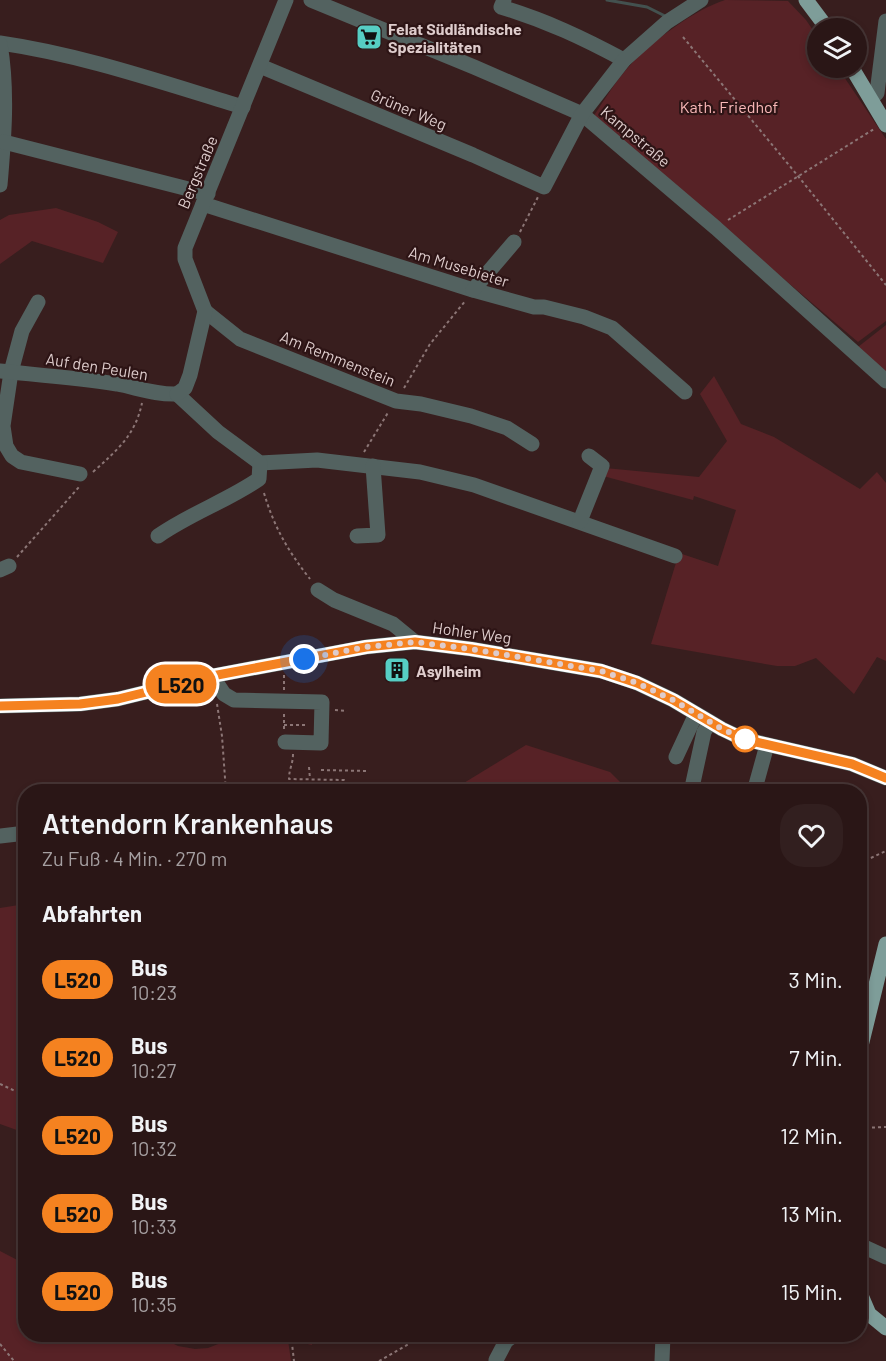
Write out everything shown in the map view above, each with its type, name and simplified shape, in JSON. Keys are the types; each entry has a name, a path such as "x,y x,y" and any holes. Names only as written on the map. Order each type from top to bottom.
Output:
{"main road":[{"path":"807,0 820,18"},
{"path":"858,78 885,123"},
{"path":"867,1021 886,944"},
{"path":"867,1309 869,1314 886,1328"}],"street":[{"name":"Bergstraße","path":"205,311 185,260 185,248 286,0"},
{"name":"Kampstraße","path":"311,0 582,114 716,228 886,381"},
{"path":"504,0 501,7 544,20 624,60"},
{"path":"544,187 582,114 624,60 667,22 701,0"},
{"path":"871,99 877,93 886,21"},
{"path":"0,185 4,142 4,75 0,48 22,46 122,71 243,107"},
{"name":"Grüner Weg","path":"260,66 544,187"},
{"name":"Am Musebieter","path":"4,142 205,199 473,290 534,308 544,307 584,317 612,328 685,392"},
{"path":"473,290 514,242"},
{"path":"38,302 22,331 6,372 3,426 6,446 12,456 21,462 80,474"},
{"path":"205,311 193,362 184,388 177,394 218,432 260,463 317,460 420,472 474,485 675,556"},
{"name":"Am Remmenstein","path":"205,311 240,339 396,401 422,404 507,428 532,444"},
{"name":"Auf den Peulen","path":"6,372 72,378 144,391 177,394"},
{"path":"580,521 602,466 589,456"},
{"path":"158,536 182,519 240,491 259,478 260,463"},
{"path":"357,536 378,535 373,466"},
{"path":"318,590 334,600 393,624 415,642"},
{"name":"Hohler Weg","path":"0,706 80,704 118,699 212,676 366,647 415,642 601,671 637,683 673,700 743,739 852,764 886,778"},
{"path":"212,676 224,694 234,700 322,702 321,743 285,742"},
{"path":"676,757 696,714"},
{"path":"693,784 704,732 711,722"},
{"path":"756,784 767,745"},
{"path":"0,836 18,834"},
{"path":"867,1248 886,1257"},
{"path":"496,1360 505,1342"},
{"path":"662,1361 663,1342"}],"path":[{"path":"682,37 886,285"},
{"path":"716,228 885,123"},
{"path":"514,242 544,187"},
{"path":"357,464 430,344 473,290"},
{"path":"259,478 273,522 291,556 318,590"},
{"path":"281,663 284,673 284,701"},
{"path":"217,704 225,784"},
{"path":"284,725 312,725"},
{"path":"293,763 289,767 289,779 344,780 344,784"},
{"path":"309,767 310,779"},
{"path":"321,770 367,771"},
{"path":"867,860 886,851"},
{"path":"0,1084 18,1092"},
{"path":"867,1128 886,1127"},
{"path":"291,1342 294,1361"},
{"path":"379,1361 412,1342"},
{"path":"0,1344 14,1361"}],"green space":[{"name":"Kath. Friedhof","path":"725,0 788,1 807,21 807,78 845,78 886,139 886,321 858,342 593,117 621,76 651,45 688,18"},
{"path":"56,208 98,222 118,232 103,263 32,241 0,264 0,220 9,215"},
{"path":"886,325 886,372 858,347"},
{"path":"714,376 741,424 774,437 860,489 877,472 886,483 886,661 877,657 854,694 816,658 795,666 777,666 651,644 679,553 718,566 736,510 694,496 693,500 603,476 605,468 699,477 727,441 700,394"},
{"path":"526,745 610,772 622,784 462,784"},
{"path":"18,905 18,1130 0,1124 0,908"},
{"path":"0,1251 18,1260 18,1342 170,1342 195,1349 208,1348 223,1342 288,1342 291,1361 0,1361"}],"waterway":[{"path":"607,0 647,7 665,16"}],"bus line":[{"name":"L520","path":"0,706 80,704 118,699 212,676 366,647 415,642 601,671 637,683 673,700 743,739 852,764 886,778"}],"place":[{"name":"Felat Südländische Spezialitäten","path":"369,37"},
{"name":"Asylheim","path":"397,670"}],"route":[{"path":"304,659 366,647 415,642 601,671 637,683 745,739"}]}
